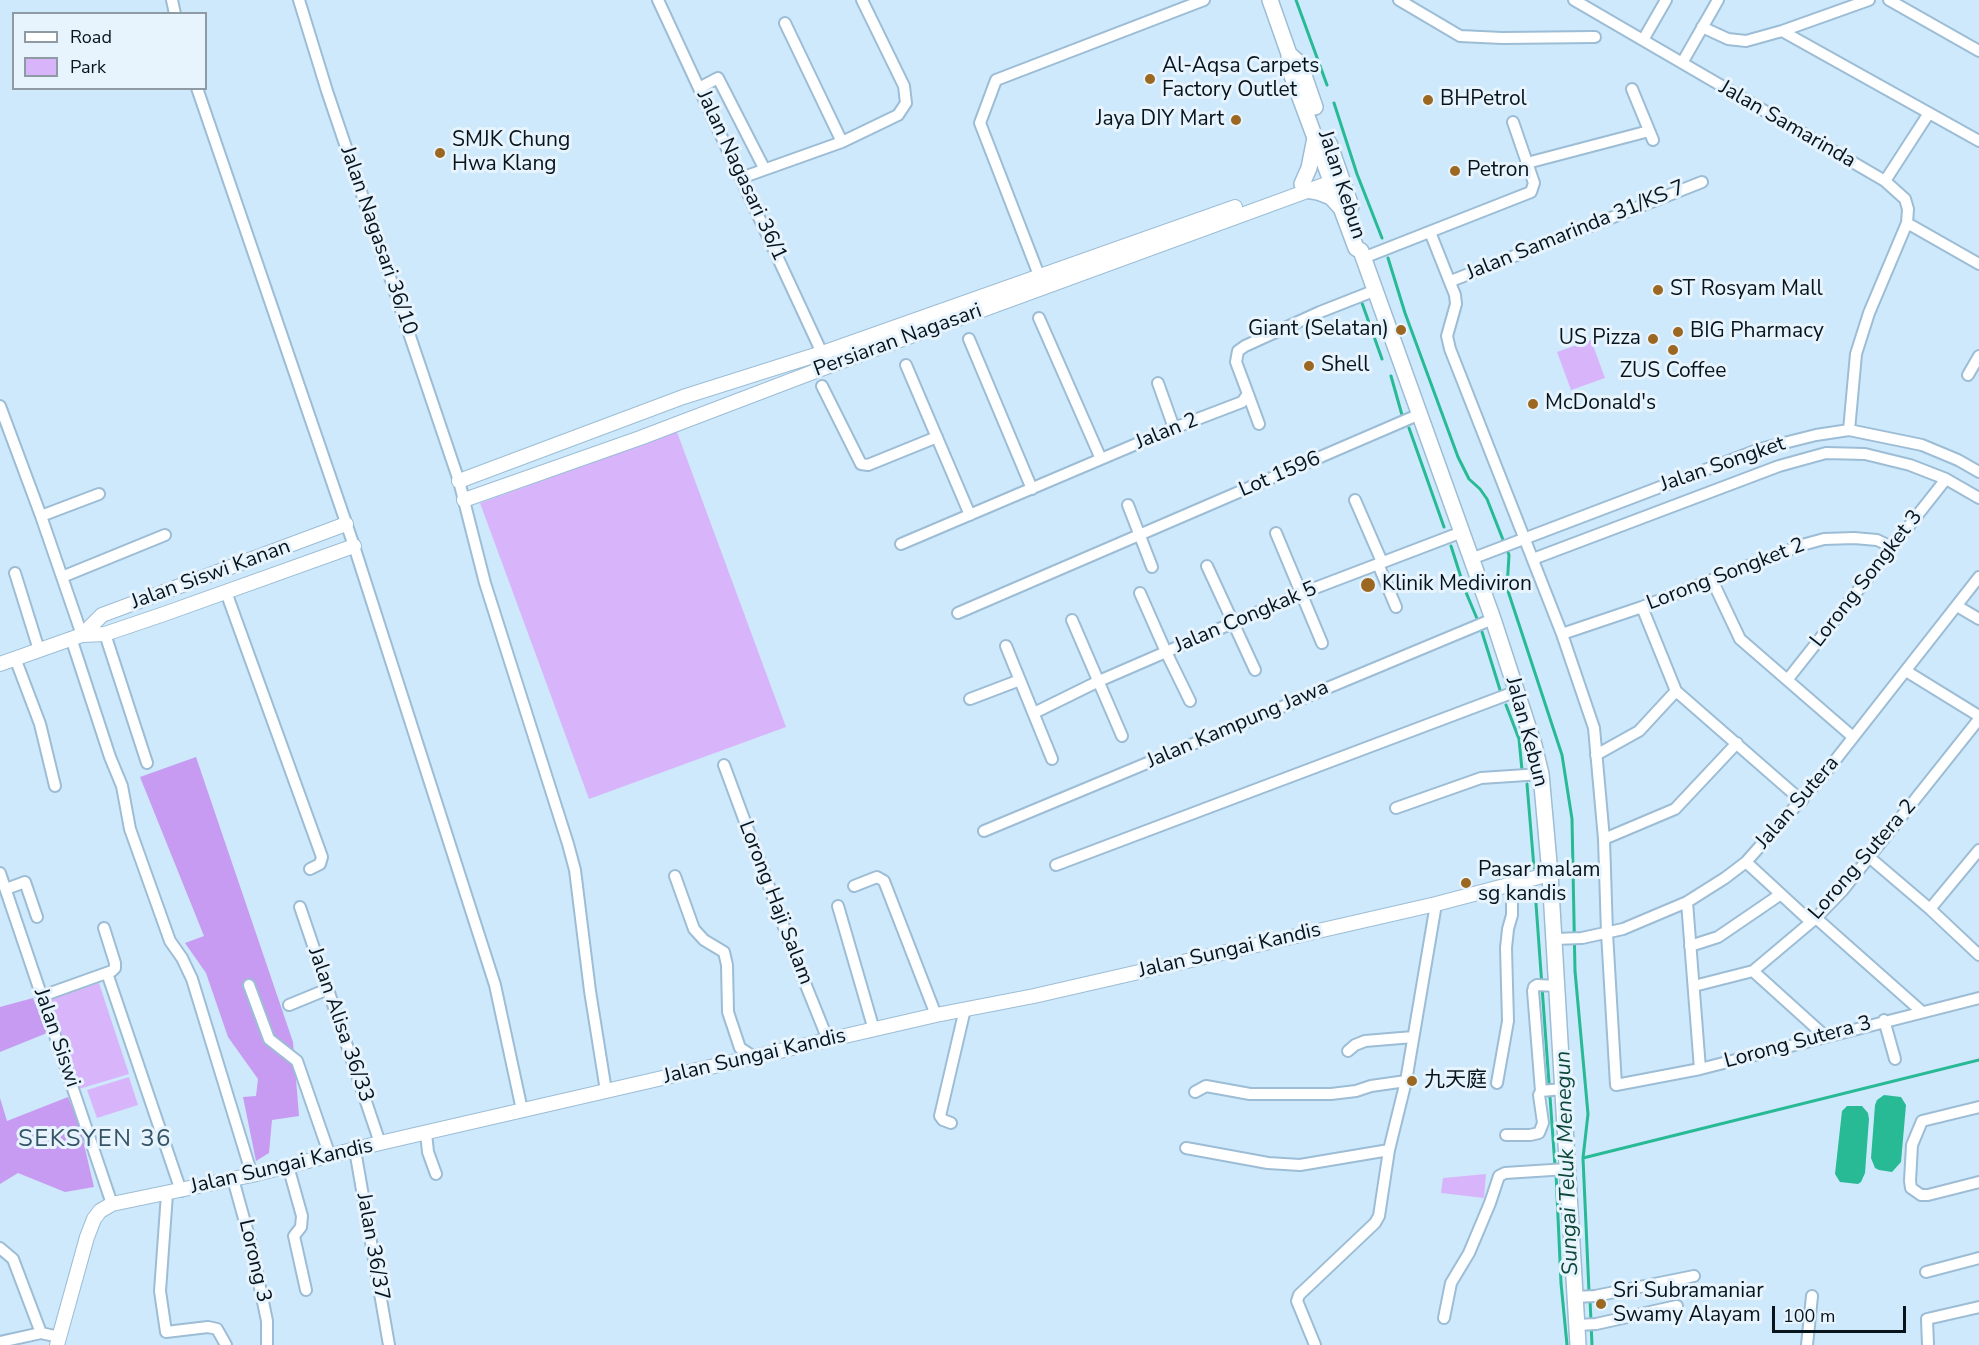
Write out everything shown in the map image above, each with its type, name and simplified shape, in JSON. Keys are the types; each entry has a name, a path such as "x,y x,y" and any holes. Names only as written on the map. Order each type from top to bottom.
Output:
{"main road":[{"name":"Jalan Kebun","path":"1270,0 1289,54 1289,68 1316,137 1364,244 1362,254"},
{"name":"Jalan Kebun","path":"1289,54 1300,64 1335,176 1342,210 1356,248 1362,254 1376,290 1472,559 1517,691 1541,774 1550,874 1561,939 1546,985 1551,1090 1558,1169 1586,1297 1588,1324 1578,1345"},
{"path":"1316,137 1304,187 1331,197 1342,210"}],"street":[{"name":"Jalan Nagasari 36/10","path":"299,0 327,91 459,481 485,583 564,828 575,870 590,991 606,1091"},
{"name":"Jalan Nagasari 36/1","path":"658,0 822,353"},
{"path":"741,178 843,142 898,115 906,103 904,86 862,0"},
{"path":"1042,282 980,123 996,80 1204,0"},
{"path":"1399,0 1460,36 1595,37"},
{"name":"Jalan Samarinda","path":"1574,0 1646,35 1682,63 1885,181 1905,199 1908,209 1907,223"},
{"path":"1646,35 1666,0"},
{"path":"1682,63 1718,0"},
{"path":"1702,27 1737,41 1746,41 1782,31 1869,0"},
{"path":"1889,0 1979,51"},
{"path":"784,23 843,142"},
{"path":"1782,31 1979,141"},
{"path":"699,88 718,78 764,168"},
{"path":"1527,163 1651,135 1632,89"},
{"path":"198,90 354,546 495,986 522,1110"},
{"path":"1885,181 1929,113"},
{"path":"1362,254 1430,232 1528,194 1533,189 1534,183 1513,122"},
{"name":"Persiaran Nagasari","path":"464,500 640,438 1042,282 1335,176"},
{"name":"Jalan Samarinda 31/KS 7","path":"1451,281 1702,182"},
{"path":"1849,430 1856,354 1869,313 1907,223 1979,264"},
{"path":"1430,232 1455,295 1456,304 1447,336 1450,349 1520,541 1533,559 1562,634 1594,728 1604,839 1607,933"},
{"name":"Persiaran Nagasari","path":"459,481 683,398 1042,282"},
{"path":"1259,424 1236,362 1238,351 1255,341 1376,290"},
{"path":"1039,318 1101,459"},
{"path":"969,339 1032,489"},
{"path":"1968,375 1979,356"},
{"path":"906,365 970,515"},
{"path":"1158,383 1174,428"},
{"path":"822,386 861,464 868,465 937,437"},
{"name":"Jalan 2","path":"902,544 1174,428 1242,402 1248,394"},
{"path":"0,406 62,577 76,637 110,757 122,786 130,829 170,941 182,958 192,980 252,1175"},
{"name":"Lot 1596","path":"958,614 1420,414"},
{"name":"Jalan Songket","path":"1472,559 1760,449 1816,435 1849,430 1922,445 1958,460 1979,472"},
{"name":"Jalan Songket","path":"1533,559 1779,466 1826,453 1865,454 1910,465 1946,479 1979,498"},
{"path":"482,472 475,481 475,486 481,490 491,490"},
{"name":"Lorong Songket 3","path":"1788,679 1946,479"},
{"path":"41,516 99,494"},
{"path":"1355,500 1396,607"},
{"path":"1128,505 1152,567"},
{"name":"Jalan Siswi Kanan","path":"76,637 102,615 346,524"},
{"path":"1276,532 1322,643"},
{"name":"Jalan Congkak 5","path":"1034,713 1099,681 1302,593 1462,532"},
{"path":"62,577 165,535"},
{"path":"317,535 330,535 335,539 334,546 324,557"},
{"name":"Lorong Songket 2","path":"1562,634 1642,607 1824,538 1877,540 1892,547"},
{"name":"Jalan Siswi Kanan","path":"0,664 76,637 105,634 354,546"},
{"path":"1208,566 1255,670"},
{"path":"15,573 39,650"},
{"name":"Jalan Sutera","path":"1561,939 1582,938 1623,929 1687,902 1746,862 1802,801 1979,577"},
{"path":"1712,580 1740,639 1853,737"},
{"path":"226,592 322,857 320,864 310,869"},
{"path":"1140,593 1190,701"},
{"path":"1957,606 1979,620"},
{"path":"1642,607 1676,691 1802,801"},
{"name":"Jalan Kampung Jawa","path":"984,831 1493,619"},
{"path":"1072,620 1122,736"},
{"path":"105,634 147,763"},
{"path":"1006,646 1052,759"},
{"path":"15,658 40,724 55,786"},
{"path":"1906,671 1979,717"},
{"path":"970,699 1020,680"},
{"path":"1056,865 1517,691"},
{"path":"1596,755 1639,731 1676,691"},
{"name":"Lorong Sutera 2","path":"1694,986 1753,970 1813,920 1869,857 1979,717"},
{"path":"1604,839 1675,809 1737,743"},
{"name":"Lorong Haji Salam","path":"724,765 828,1040"},
{"path":"1396,808 1481,778 1541,774"},
{"path":"1930,909 1979,850"},
{"path":"1869,857 1979,955"},
{"path":"1746,862 1921,1011"},
{"name":"Jalan Siswi","path":"0,873 112,1204"},
{"name":"Jalan Sungai Kandis","path":"112,1204 252,1175 380,1143 874,1029 1034,996 1436,904 1550,874"},
{"path":"675,876 693,929 704,940 724,952 727,965 728,1012 740,1048 754,1057"},
{"path":"854,886 877,877 884,881 936,1015"},
{"path":"6,889 25,882 37,917"},
{"path":"1497,1083 1508,1020 1506,956 1508,929 1512,915 1512,884"},
{"path":"1690,946 1718,937 1781,894"},
{"path":"1687,902 1700,1068"},
{"path":"1315,1345 1297,1301 1299,1295 1375,1223 1379,1216 1389,1150 1406,1081 1436,904"},
{"name":"Jalan Alisa 36/33","path":"300,906 380,1143"},
{"path":"838,906 874,1029"},
{"path":"42,996 107,973 115,968 104,928"},
{"name":"Lorong Sutera 3","path":"1607,933 1616,1085 1700,1068 1979,998"},
{"path":"1753,970 1826,1037"},
{"path":"107,973 181,1191"},
{"path":"249,985 269,1039 297,1061 330,1156"},
{"path":"1506,1136 1539,1133 1543,1123 1539,1095 1551,1090 1533,1001 1534,987 1546,985"},
{"path":"289,1005 328,989"},
{"path":"951,1124 940,1116 965,1009"},
{"path":"1884,1020 1896,1059"},
{"path":"1348,1051 1365,1041 1413,1036"},
{"path":"1195,1092 1206,1086 1250,1094 1331,1094 1406,1081"},
{"path":"1979,1107 1922,1121 1912,1145 1910,1181 1911,1188 1915,1192 1928,1195 1979,1182"},
{"path":"426,1133 428,1152 436,1174"},
{"path":"1186,1148 1268,1163 1300,1165 1389,1150"},
{"name":"Jalan 36/37","path":"355,1150 389,1345"},
{"path":"288,1166 302,1216 301,1227 294,1236 306,1290"},
{"path":"1444,1318 1451,1283 1469,1253 1499,1176 1505,1173 1558,1169"},
{"name":"Lorong 3","path":"233,1179 251,1244 267,1321 267,1345"},
{"path":"167,1194 160,1291 166,1332 208,1327 217,1329 226,1345"},
{"path":"0,1342 41,1333 58,1341 94,1219 100,1211 112,1204"},
{"path":"0,1248 13,1259 41,1333"},
{"path":"1926,1272 1979,1258"},
{"path":"1586,1297 1694,1276"},
{"path":"1807,1345 1812,1296"},
{"path":"1588,1324 1677,1306"},
{"path":"1928,1345 1927,1319 1979,1307"}],"green space":[{"path":"1591,340 1605,378 1571,390 1557,352"},
{"path":"677,432 786,727 589,799 480,503"},
{"path":"99,983 129,1074 79,1089 50,999"},
{"path":"129,1077 138,1105 97,1118 87,1090"},
{"path":"1486,1174 1484,1198 1441,1193 1443,1178"}],"shaded area":[{"path":"196,757 293,1042 299,1116 272,1120 269,1153 256,1161 243,1097 256,1096 258,1079 228,1037 206,973 185,943 204,936 140,777"},
{"path":"33,998 47,1033 0,1052 0,1007"},
{"path":"1884,1095 1901,1097 1906,1105 1901,1162 1892,1172 1875,1168 1871,1158 1875,1105 1877,1100"},
{"path":"68,1097 79,1123 94,1187 65,1192 18,1173 0,1184 0,1098 7,1121"},
{"path":"1847,1106 1862,1106 1868,1113 1869,1119 1865,1173 1858,1184 1840,1182 1835,1174 1842,1111"}],"waterway":[{"name":"Sungai Teluk Menegun","path":"1296,0 1327,85"},
{"name":"Sungai Teluk Menegun","path":"1334,103 1357,174 1382,238"},
{"name":"Sungai Teluk Menegun","path":"1388,258 1405,313 1458,457 1469,479 1487,499 1509,555 1507,588 1562,755 1572,819 1575,971 1588,1114 1583,1158 1589,1292"},
{"path":"1362,303 1382,359"},
{"path":"1391,376 1402,415"},
{"path":"1409,428 1444,527"},
{"path":"1451,546 1478,621"},
{"path":"1482,632 1501,693"},
{"path":"1506,705 1519,739 1522,770"},
{"path":"1527,784 1534,868"},
{"path":"1535,890 1555,1166"},
{"path":"1583,1158 1979,1060"},
{"path":"1556,1173 1561,1283 1567,1345"},
{"name":"Sungai Teluk Menegun","path":"1590,1299 1592,1345"}],"place":[{"name":"Al-Aqsa Carpets Factory Outlet","path":"1150,79"},
{"name":"BHPetrol","path":"1428,100"},
{"name":"Jaya DIY Mart","path":"1236,120"},
{"name":"SMJK Chung Hwa Klang","path":"440,153"},
{"name":"Petron","path":"1455,171"},
{"name":"ST Rosyam Mall","path":"1658,290"},
{"name":"Giant (Selatan)","path":"1401,330"},
{"name":"BIG Pharmacy","path":"1678,332"},
{"name":"US Pizza","path":"1653,339"},
{"name":"ZUS Coffee","path":"1673,350"},
{"name":"Shell","path":"1309,366"},
{"name":"McDonald's","path":"1533,404"},
{"name":"Klinik Mediviron","path":"1368,585"},
{"name":"Pasar malam sg kandis","path":"1466,883"},
{"name":"九天庭","path":"1412,1081"},
{"name":"Sri Subramaniar Swamy Alayam","path":"1601,1304"}],"district":[{"name":"SEKSYEN 36","path":"95,1140"}]}
